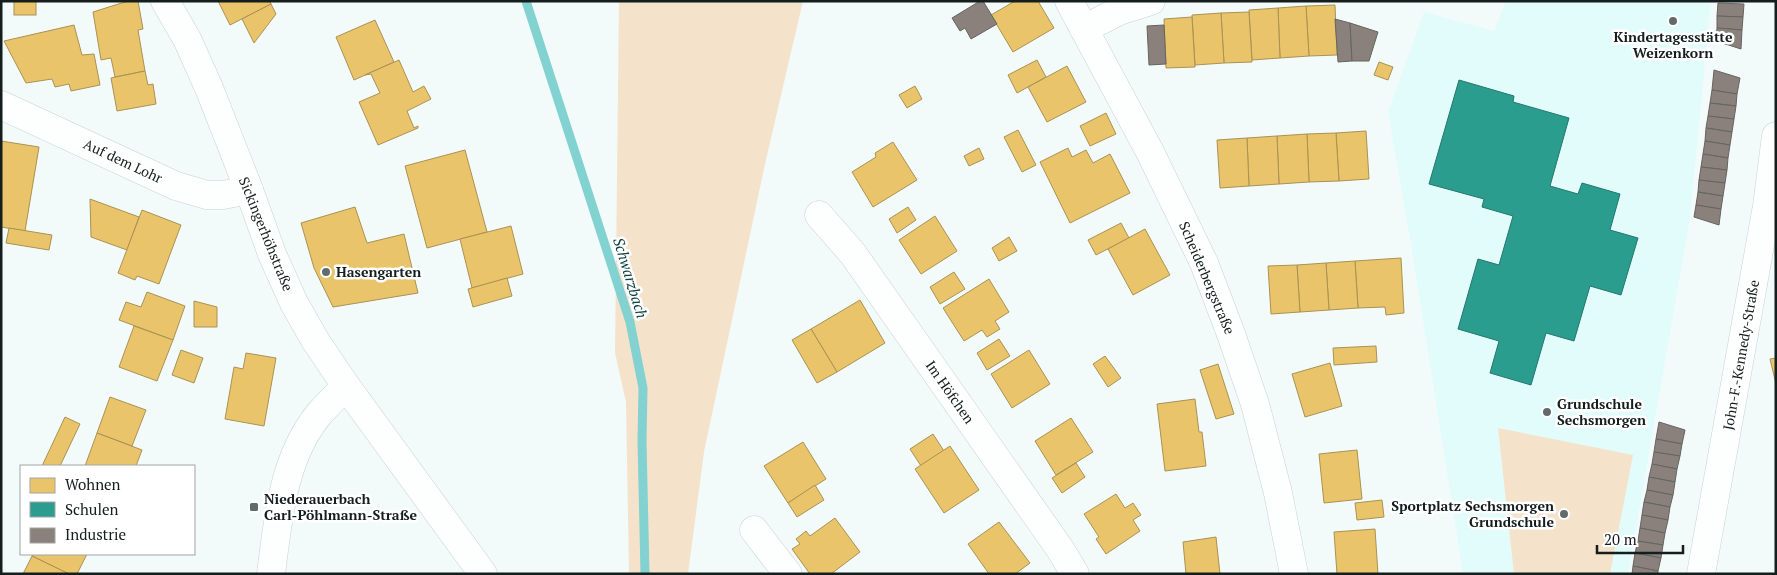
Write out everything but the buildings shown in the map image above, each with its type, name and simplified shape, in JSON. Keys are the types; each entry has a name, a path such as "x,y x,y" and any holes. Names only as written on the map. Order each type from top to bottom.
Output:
{"street":[{"name":"Sickingerhöhstraße","path":"165,1 187,39 249,190 272,254 294,302 315,340 346,386 483,574"},
{"name":"Scheiderbergstraße","path":"1069,1 1150,152 1208,272 1255,404 1278,493 1294,574"},
{"path":"1084,29 1119,11 1151,1"},
{"name":"Auf dem Lohr","path":"1,105 176,186 207,195 223,195 249,190"},
{"name":"John-F.-Kennedy-Straße","path":"1702,574 1767,206 1776,136"},
{"name":"Im Höfchen","path":"819,215 854,254 1054,540 1075,574"},
{"path":"271,574 284,490 293,460 305,436 319,415 346,386"},
{"path":"754,530 788,574"}],"shaded area":[{"path":"619,1 803,1 765,164 704,452 688,574 629,574 626,402 615,353"},
{"name":"Grundschule Sechsmorgen","path":"1506,1 1711,1 1690,218 1628,574 1463,574 1388,112 1424,12 1494,31"},
{"name":"Sportplatz Sechsmorgen Grundschule","path":"1498,428 1633,455 1610,574 1514,574"}],"waterway":[{"name":"Schwarzbach","path":"526,1 630,322 643,388 642,441 645,574"}],"place":[{"name":"Kindertagesstätte Weizenkorn","path":"1673,21"},
{"name":"Hasengarten","path":"326,272"},
{"name":"Grundschule Sechsmorgen","path":"1547,412"},
{"name":"Niederauerbach Carl-Pöhlmann-Straße","path":"254,507"},
{"name":"Sportplatz Sechsmorgen Grundschule","path":"1564,514"}]}
